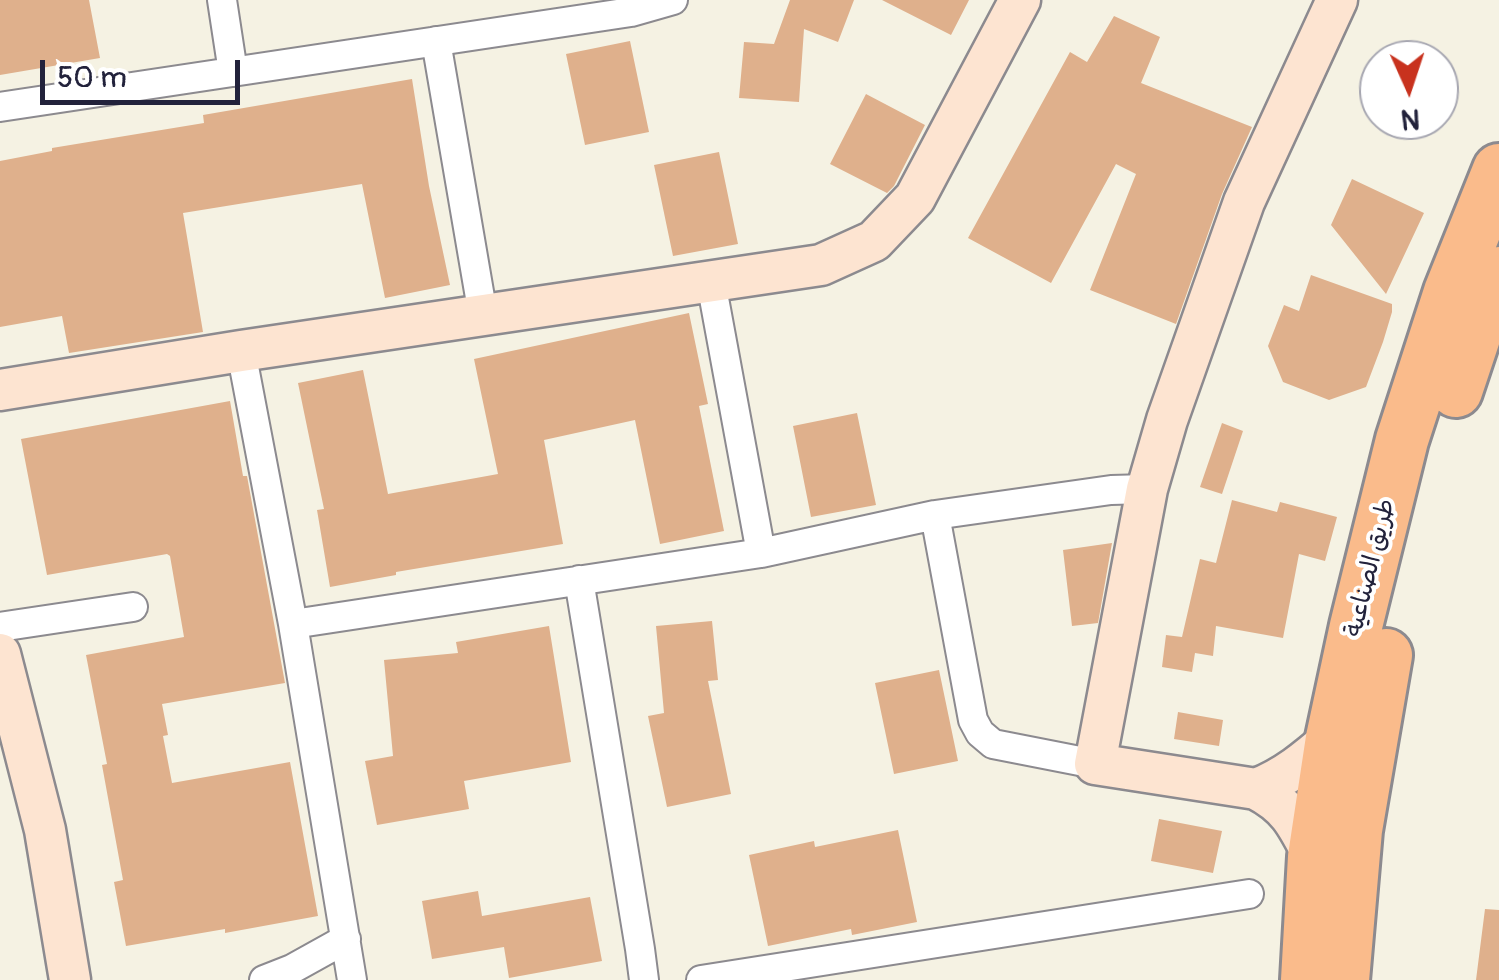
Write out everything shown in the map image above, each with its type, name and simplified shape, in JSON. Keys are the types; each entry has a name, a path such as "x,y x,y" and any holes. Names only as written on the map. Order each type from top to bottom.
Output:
{"highway":[{"name":"طريق الصناعية","path":"1307,980 1314,856 1332,738 1356,626 1402,440 1450,292 1499,170"},
{"name":"طريق الصناعية","path":"1343,980 1356,830 1390,635 1437,449 1499,273"}],"street":[{"path":"222,0 233,72"},
{"path":"0,106 631,12 673,0"},
{"path":"0,390 820,265 874,240 916,198 1020,0"},
{"path":"1095,764 1147,489 1167,420 1244,202 1338,0"},
{"path":"436,42 484,315"},
{"path":"711,282 761,553"},
{"path":"241,351 293,624 352,980"},
{"path":"293,624 761,553 935,514 1111,490 1147,489"},
{"path":"935,514 973,720 980,733 993,744 1256,789 1287,809 1314,856"},
{"path":"579,580 644,980"},
{"path":"0,627 133,607"},
{"path":"0,654 45,830 70,980"},
{"path":"1256,789 1307,760 1332,738"},
{"path":"701,980 1249,894"},
{"path":"264,980 346,939"}],"building":[{"path":"0,0 89,0 100,58 0,75"},
{"path":"790,0 854,0 838,42 804,29 799,102 739,98 744,42 774,44"},
{"path":"882,0 969,0 951,35"},
{"path":"1114,16 1160,37 1141,83 1252,127 1222,194 1176,324 1090,290 1136,174 1116,164 1051,283 968,238 1070,52 1087,62"},
{"path":"630,41 649,132 585,145 566,54"},
{"path":"412,79 450,285 385,298 362,184 183,213 203,332 69,353 62,316 0,327 0,161 52,148 204,123 203,115"},
{"path":"866,94 925,125 887,193 830,164"},
{"path":"719,152 738,244 673,256 654,165"},
{"path":"1352,179 1424,213 1386,294 1331,225"},
{"path":"1311,275 1392,304 1366,387 1329,400 1283,382 1268,346 1284,305 1299,311"},
{"path":"689,313 708,404 699,406 724,531 660,544 635,420 544,440 563,544 330,587 317,510 324,509 298,383 363,370 388,494 498,474 474,359"},
{"path":"230,401 285,683 162,704 168,735 163,736 172,783 290,762 318,916 126,946 114,882 123,880 102,765 107,764 86,655 184,637 170,556 47,575 21,439"},
{"path":"857,413 876,505 811,517 793,426"},
{"path":"1222,423 1243,431 1222,494 1200,487"},
{"path":"1232,500 1277,512 1280,502 1337,517 1325,561 1299,554 1283,638 1216,626 1213,656 1195,653 1192,672 1162,667 1166,635 1182,637 1200,559 1216,563"},
{"path":"1112,543 1098,623 1072,626 1063,550"},
{"path":"712,621 718,680 708,681 731,794 667,807 648,716 664,713 656,626"},
{"path":"549,626 571,762 464,781 469,809 377,825 365,761 393,756 384,660 458,653 456,642"},
{"path":"939,670 958,761 894,774 875,683"},
{"path":"1178,712 1223,720 1219,746 1174,739"},
{"path":"1159,819 1222,831 1213,873 1151,861"},
{"path":"898,830 917,922 852,935 851,929 768,946 749,855 814,841 815,847"},
{"path":"478,891 482,916 590,897 602,961 509,978 504,947 432,959 422,901"},
{"path":"1485,909 1499,910 1499,980 1476,980"}]}
